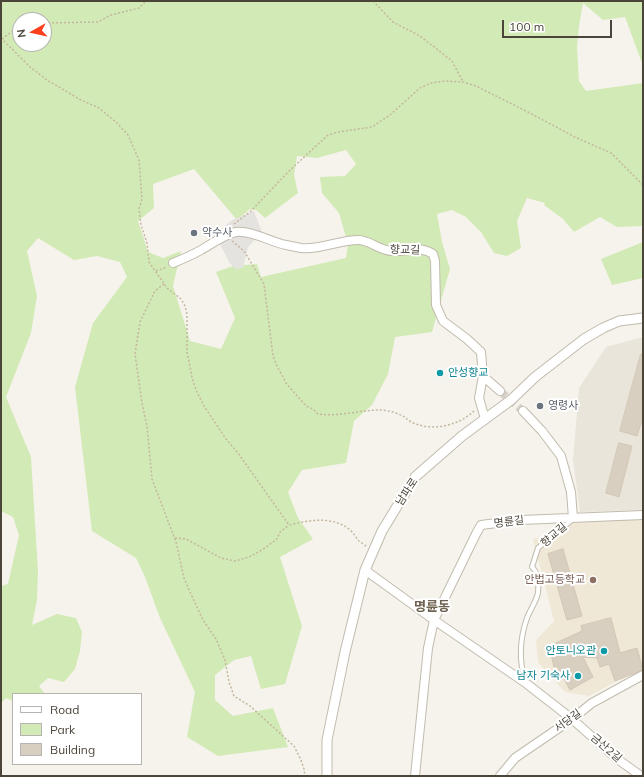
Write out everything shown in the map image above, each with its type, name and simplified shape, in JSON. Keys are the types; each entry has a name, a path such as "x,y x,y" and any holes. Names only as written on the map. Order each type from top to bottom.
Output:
{"street":[{"name":"향교길","path":"174,263 187,258 236,232 252,234 286,245 303,248 318,248 357,240 367,241 378,247 392,251 420,249 429,251 433,254 435,261 436,304 443,321 467,339 481,352 483,376"},
{"name":"남파로","path":"326,776 327,740 345,652 365,570 382,531 415,477 462,436 511,400 536,377 584,339 619,321 643,318"},
{"path":"483,376 500,391"},
{"path":"483,376 479,398 485,419"},
{"name":"향교길","path":"523,411 542,431 561,456 571,492 573,518"},
{"name":"명륜길","path":"415,776 428,648 434,620 481,525 521,520 643,515"},
{"path":"365,570 527,684 572,719"},
{"name":"서당길","path":"500,776 514,758 572,719 592,703 643,675"},
{"name":"금산2길","path":"572,719 629,772 641,776"}],"lane":[{"name":"향교길","path":"527,684 521,658 526,620 538,593 538,581 535,570 532,567 538,548 573,518"}],"path":[{"path":"52,23 98,22 110,15 139,8 146,1"},
{"path":"373,1 393,22 420,36 452,61 463,82"},
{"path":"12,31 2,38 30,68 81,100 99,108 117,123 128,135 139,160 142,199 139,209 141,226 147,243 148,262 156,270 167,288 181,299 187,314 187,352 192,377 204,406 226,439 238,453 289,525"},
{"path":"481,404 468,416 458,422 446,426 424,426 411,422 402,415 381,410 356,412 344,415 318,414 313,409 306,406 286,383 276,366 273,356 267,297 264,284 244,251 230,239 225,237 233,225 251,211 288,172 328,135 372,127 384,119 424,85 431,82 463,82 488,92 575,137 611,153 643,185"},
{"path":"156,270 174,263"},
{"path":"164,284 155,291 140,322 135,354 147,426 152,479 175,538 184,578 203,620 216,639 222,653 234,696 250,706 294,746 303,764 305,776"},
{"path":"175,538 186,539 221,558 235,561 249,557 262,550 277,539 280,532 289,525 327,520 350,530 359,541 373,551"}],"shaded area":[{"path":"254,211 262,232 248,247 243,268 235,269 229,262 215,234 232,220"},
{"path":"643,337 643,510 580,512 573,460 579,388 606,347"},
{"name":"안법고등학교","path":"643,515 643,667 589,696 565,692 538,662 536,640 554,621 533,539 550,535 573,520"}],"green space":[{"path":"1,1 643,1 643,64 625,17 603,20 583,3 577,47 579,81 586,91 643,83 643,226 617,227 600,217 574,232 563,219 544,205 545,203 527,198 517,221 521,248 507,256 494,253 481,232 466,217 452,210 437,214 442,242 450,269 432,332 395,337 388,374 372,405 354,421 346,463 302,470 288,492 298,518 313,539 280,557 302,626 285,684 261,689 251,656 234,660 215,675 215,700 233,716 273,708 288,747 218,756 187,737 195,692 160,618 145,577 136,558 92,531 75,387 93,323 127,277 120,262 97,256 74,260 38,238 27,251 37,296 31,333 6,397 31,457 38,572 37,600 32,625 57,614 76,618 82,632 80,651 75,669 64,682 48,678 39,686 44,693 12,693 12,701 6,698 1,703 1,586 8,584 19,535 13,517 1,511","holes":["346,150 356,164 345,176 320,177 322,193 339,213 348,244 346,258 261,277 257,264 233,266 216,272 235,318 221,349 190,341 173,286 181,251 163,258 148,252 138,221 154,208 153,184 194,169 237,220 250,209 256,210 265,218 298,193 294,175 297,156 317,158"]},
{"path":"643,242 643,278 612,285 601,259"}],"building":[{"path":"641,354 643,354 643,424 641,423 637,436 620,431"},
{"path":"619,443 632,446 619,497 606,493"},
{"path":"563,549 582,616 567,620 548,554"},
{"path":"611,618 620,653 637,648 643,670 615,681 609,664 600,667 597,658 583,657 593,677 570,690 557,666 554,667 549,646 582,631 581,626"}],"tunnel":[{"path":"500,391 523,411"}],"place":[{"name":"약수사","path":"194,233"},
{"name":"안성향교","path":"440,373"},
{"name":"영령사","path":"540,406"},
{"name":"안법고등학교","path":"593,580"},
{"name":"안토니오관","path":"604,651"},
{"name":"남자 기숙사","path":"578,676"}],"district":[{"name":"명륜동","path":"432,607"}]}
